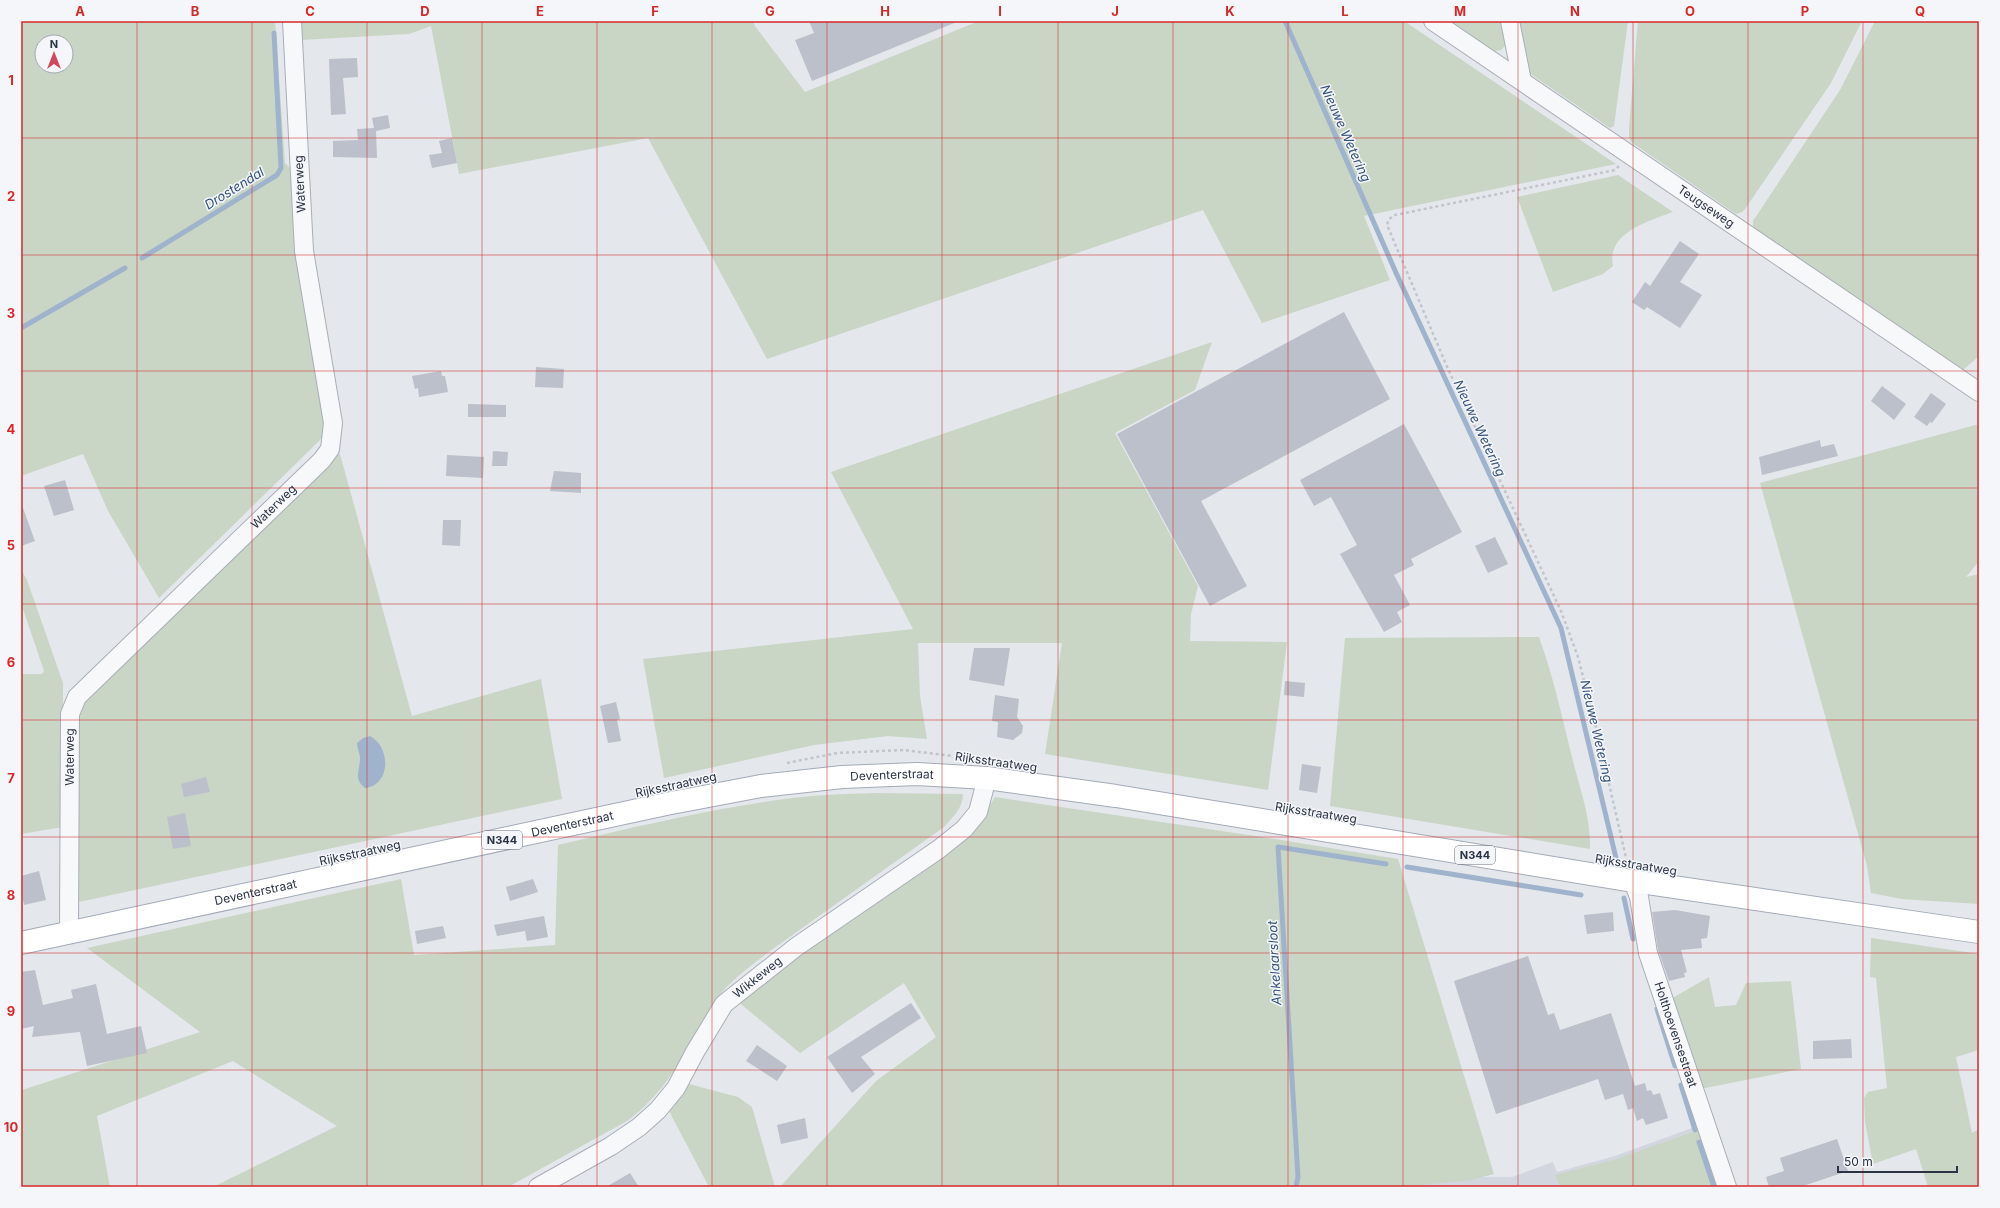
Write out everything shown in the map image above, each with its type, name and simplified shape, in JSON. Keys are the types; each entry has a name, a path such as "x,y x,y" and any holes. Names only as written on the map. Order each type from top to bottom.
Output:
{"main road":[{"name":"Deventerstraat","path":"21,943 666,804 761,786 857,776 917,774 987,778"},
{"name":"Rijksstraatweg","path":"987,778 1630,872 1973,931"}],"street":[{"name":"Waterweg","path":"69,933 70,714 77,697 322,460 330,449 333,423 304,251 292,21"},
{"name":"Teugseweg","path":"1433,21 1979,392"},
{"path":"1510,21 1522,81"},
{"name":"Wikkeweg","path":"538,1187 611,1146 639,1127 658,1110 676,1088 695,1052 724,1004 796,947 939,849 964,829 978,812 987,778"},
{"name":"Holthoevensestraat","path":"1630,872 1639,897 1648,953 1727,1187"}],"path":[{"path":"1630,154 1624,163 1615,170 1395,215 1389,219 1387,226 1448,369 1561,611 1578,657 1630,872"},
{"name":"Rijksstraatweg","path":"780,764 838,753 903,750 959,756"},
{"name":"Rijksstraatweg","path":"1621,863 1630,872"}],"shaded area":[{"path":"1703,1124 1724,1187 1383,1187 1470,1177 1512,1177 1553,1162 1557,1172 1615,1156"}],"green space":[{"path":"21,21 275,21 285,163 290,168 292,177 326,425 324,434 319,441 159,598 108,511 83,454 21,476"},
{"path":"300,21 753,21 755,26 805,92 979,21 1404,21 1616,164 1364,216 1390,280 1262,323 1203,210 767,359 648,138 459,174 431,26 409,34 301,40"},
{"path":"1448,21 1503,21 1505,46 1501,50 1495,51"},
{"path":"1518,21 1628,21 1614,126 1610,128 1529,73"},
{"path":"1638,21 1862,21 1831,83 1745,209 1736,214 1631,142 1629,137 1629,127"},
{"path":"1875,21 1979,21 1979,356 1963,370 1753,227 1753,221 1840,90"},
{"path":"1618,175 1673,212 1642,224 1623,236 1616,244 1613,254 1613,266 1603,274 1553,292 1517,197"},
{"path":"1212,342 1195,390 1115,433 1198,586 1191,614 1190,641 1287,642 1268,790 1045,754 1062,643 918,643 920,696 927,739 888,736 814,745 664,778 643,659 913,629 831,472"},
{"path":"1979,424 1979,561 1966,577 1979,574 1979,904 1901,899 1871,893 1867,866 1760,483"},
{"path":"340,454 412,716 541,679 562,799 74,903 76,717 80,706 322,461"},
{"path":"21,570 27,580 63,683 63,827 21,834 21,674 42,674 44,671 21,603"},
{"path":"1539,637 1554,684 1585,806 1589,827 1590,849 1330,806 1345,638"},
{"path":"875,793 963,794 963,799 954,816 944,827 770,951 727,987 715,1001 698,1032 663,1087 640,1110 627,1121 508,1187 213,1187 337,1126 233,1061 97,1116 110,1187 21,1187 22,1090 200,1032 87,948 401,879 414,955 555,945 558,845 668,820 750,804 790,798"},
{"path":"995,797 1398,859 1494,1174 1471,1180 1401,1187 780,1187 876,1081 936,1037 904,983 800,1053 736,1000 981,819"},
{"path":"1871,938 1979,954 1979,1050 1956,1057 1972,1133 1979,1129 1979,1187 1928,1187 1916,1149 1873,1164 1865,1122 1864,1098 1868,1092 1887,1088 1876,978 1870,977"},
{"path":"1709,977 1715,1007 1736,1005 1746,983 1791,981 1801,1069 1700,1089 1669,1000"},
{"path":"689,1084 738,1097 752,1107 775,1187 709,1187 669,1111"},
{"path":"1701,1129 1721,1187 1560,1187 1555,1175 1617,1159"}],"water":[{"path":"370,736 377,741 382,748 385,756 385,765 384,773 380,780 374,785 365,788 361,785 358,778 360,758 357,743 363,738"}],"building":[{"path":"809,21 959,21 812,81 795,40 814,33"},
{"path":"357,58 358,77 343,78 346,114 331,115 329,59"},
{"path":"388,115 390,128 376,131 377,158 333,157 333,141 358,140 357,129 374,128 372,118"},
{"path":"452,138 457,163 432,168 429,155 442,153 439,141"},
{"path":"1680,241 1699,254 1680,282 1702,295 1680,328 1647,307 1644,310 1632,302 1645,282 1650,286"},
{"path":"1344,312 1390,399 1201,501 1247,586 1210,606 1117,434"},
{"path":"536,367 564,369 563,388 535,387"},
{"path":"441,371 442,376 445,376 448,392 419,397 418,388 415,389 412,376"},
{"path":"1882,386 1906,404 1894,420 1871,401"},
{"path":"1931,393 1946,404 1932,423 1930,422 1927,426 1914,417"},
{"path":"468,404 506,405 506,417 468,417"},
{"path":"1404,424 1462,532 1411,559 1414,565 1394,575 1410,605 1397,612 1402,622 1384,632 1340,554 1357,545 1331,497 1314,506 1300,480"},
{"path":"1820,440 1821,447 1834,444 1838,456 1762,475 1759,457"},
{"path":"493,451 508,452 507,466 492,466"},
{"path":"447,455 484,457 483,478 446,476"},
{"path":"554,471 581,473 581,493 550,491"},
{"path":"65,480 74,510 54,516 44,486"},
{"path":"21,508 23,508 35,541 21,546"},
{"path":"443,520 461,520 460,546 442,545"},
{"path":"1495,537 1508,564 1488,573 1475,546"},
{"path":"974,648 1010,648 1004,686 969,680"},
{"path":"1285,681 1305,683 1304,697 1284,695"},
{"path":"995,695 1019,699 1017,717 1023,726 1022,733 1013,740 997,737 998,722 992,721"},
{"path":"616,702 620,719 617,720 621,741 608,743 600,706"},
{"path":"1302,764 1321,767 1317,793 1299,790"},
{"path":"206,777 210,792 184,797 181,784"},
{"path":"185,813 191,846 173,849 167,817"},
{"path":"39,871 46,900 24,905 21,889 21,876"},
{"path":"533,879 538,892 510,901 506,887"},
{"path":"1675,910 1710,916 1707,938 1701,939 1702,948 1681,950 1687,972 1684,973 1685,977 1669,981 1658,950 1652,912"},
{"path":"1613,912 1614,931 1587,934 1584,915"},
{"path":"544,916 548,937 527,941 525,931 497,936 494,925"},
{"path":"443,926 446,938 417,944 415,931"},
{"path":"1528,956 1548,1015 1554,1013 1560,1030 1611,1013 1635,1086 1645,1083 1647,1091 1651,1090 1653,1095 1660,1093 1668,1118 1646,1125 1643,1118 1637,1121 1633,1108 1628,1110 1623,1094 1605,1100 1598,1079 1496,1114 1454,981"},
{"path":"35,970 43,1005 73,998 71,990 96,984 107,1034 141,1026 147,1053 87,1066 80,1032 32,1037 34,1026 21,1029 21,972"},
{"path":"911,1003 921,1018 861,1057 875,1074 852,1093 827,1057"},
{"path":"1851,1039 1852,1058 1813,1059 1813,1041"},
{"path":"757,1045 787,1066 777,1081 746,1061"},
{"path":"805,1118 808,1138 781,1144 777,1125"},
{"path":"1837,1139 1848,1171 1800,1187 1769,1187 1766,1177 1784,1171 1780,1158"},
{"path":"630,1173 639,1187 606,1187"}],"waterway":[{"name":"Nieuwe Wetering","path":"1285,21 1397,275 1561,628 1616,858"},
{"name":"Drostendal","path":"142,258 277,175 281,168 274,33"},
{"name":"Drostendal","path":"21,328 125,268"},
{"name":"Ankelaarsloot","path":"1296,1187 1298,1177 1278,847 1386,864"},
{"name":"Ankelaarsloot","path":"1407,867 1581,895"},
{"name":"Nieuwe Wetering","path":"1624,898 1633,939"},
{"name":"Nieuwe Wetering","path":"1657,1009 1675,1066"},
{"name":"Nieuwe Wetering","path":"1681,1085 1695,1130"},
{"name":"Nieuwe Wetering","path":"1699,1142 1714,1187"}]}
